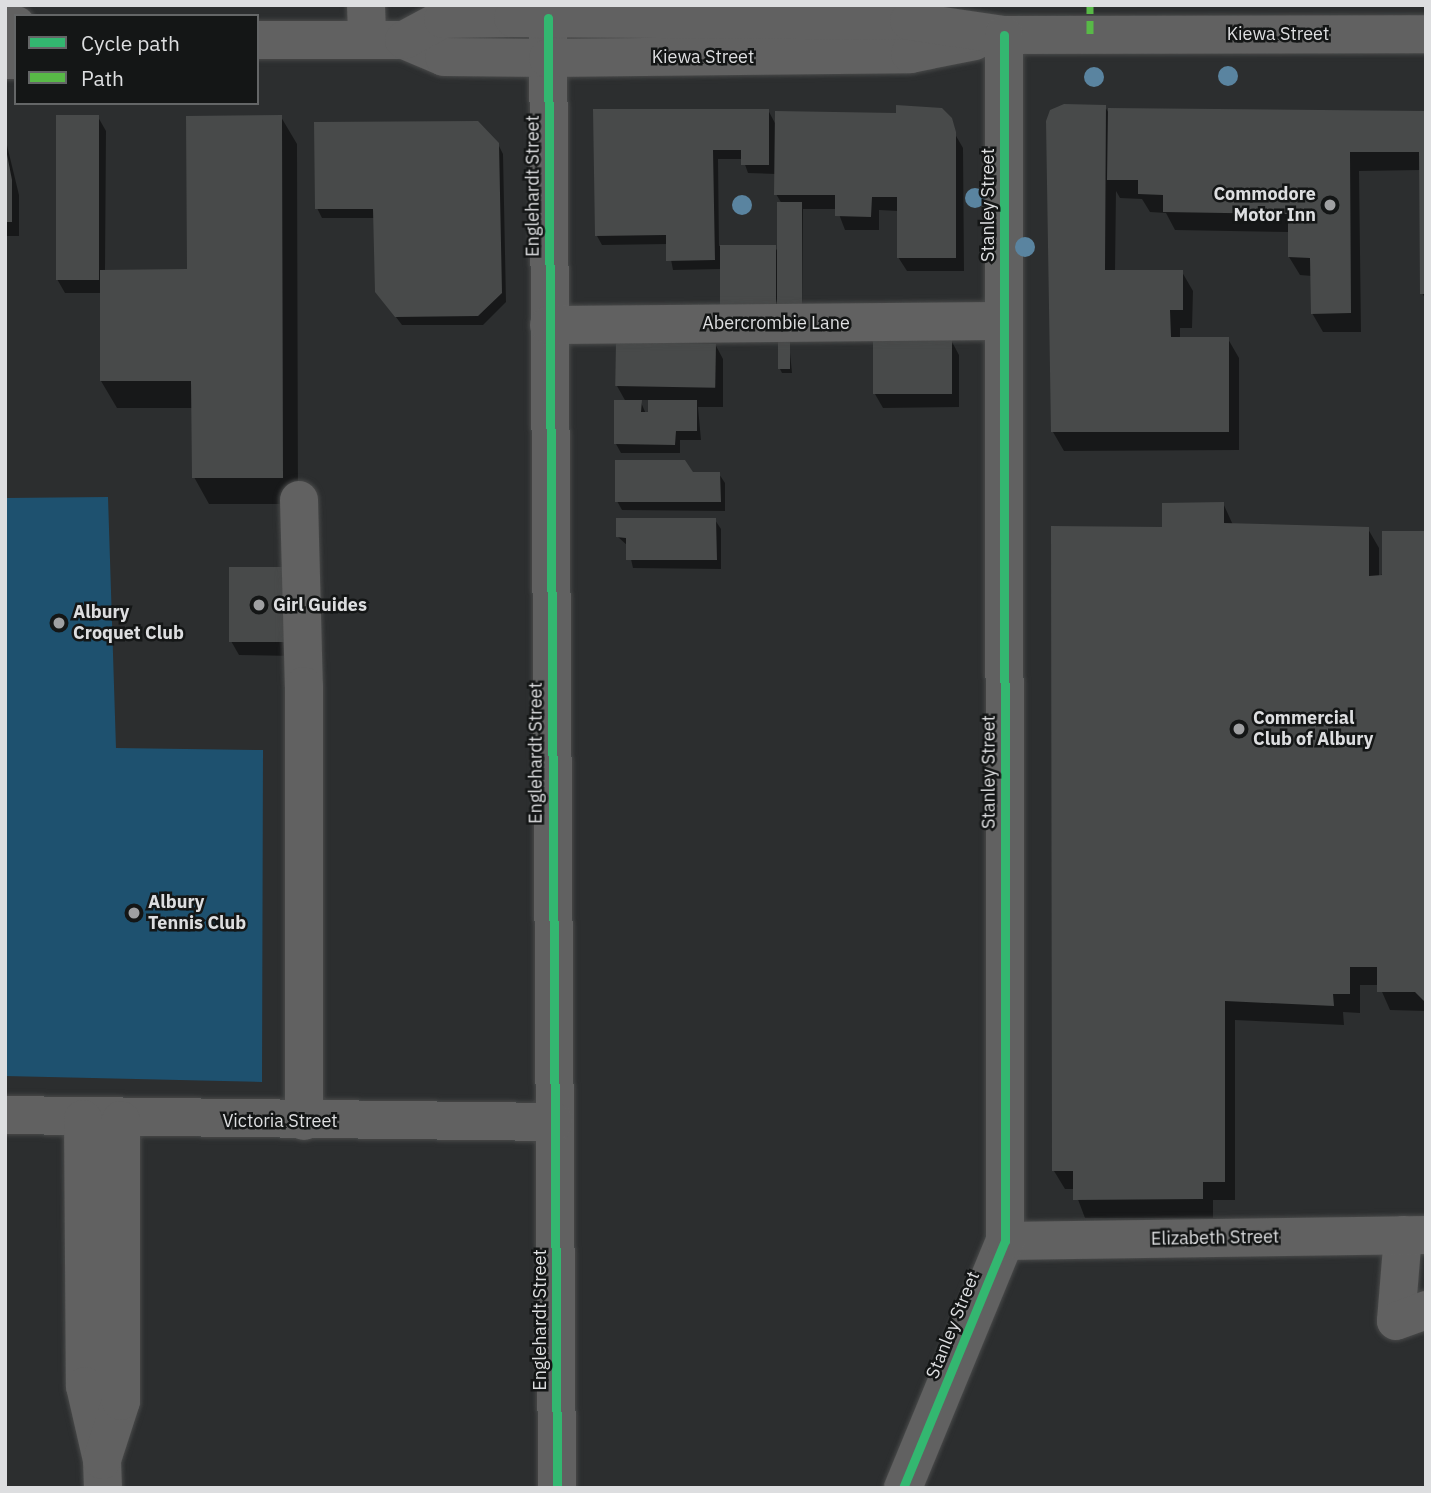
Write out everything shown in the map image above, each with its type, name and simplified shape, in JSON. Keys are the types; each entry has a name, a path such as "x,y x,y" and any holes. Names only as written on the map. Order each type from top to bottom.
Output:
{"street":[{"name":"Kiewa Street","path":"404,40 443,19 705,12 909,22 1004,35"},
{"path":"705,12 705,57"},
{"name":"Englehardt Street","path":"548,18 557,1488"},
{"name":"Kiewa Street","path":"259,40 366,23 444,57 548,58 910,54 1090,20 1426,34"},
{"name":"Stanley Street","path":"903,1488 1005,1241 1004,35"},
{"name":"Abercrombie Lane","path":"549,325 1003,321"},
{"path":"299,500 304,686 304,1121"},
{"name":"Victoria Street","path":"5,1115 83,1119 554,1122"},
{"path":"83,1119 84,1260 103,1343 121,1401 103,1474"},
{"path":"103,1343 121,1260 121,1119"},
{"path":"1415,1235 1396,1321 1426,1310"},
{"name":"Elizabeth Street","path":"1005,1241 1415,1235"},
{"path":"84,1260 121,1260"}],"shaded area":[{"name":"Albury Tennis Club","path":"108,497 116,748 263,750 262,1082 5,1076 5,498"}],"building":[{"path":"1064,104 1106,105 1105,270 1183,270 1183,310 1170,310 1171,337 1229,337 1229,432 1051,432 1046,121 1050,110"},
{"path":"896,105 942,108 952,118 956,132 956,258 897,258 897,197 872,197 871,217 835,216 835,195 774,195 775,111 896,113"},
{"path":"1108,108 1426,111 1426,294 1420,294 1419,152 1350,152 1351,313 1311,314 1310,258 1288,257 1288,214 1163,212 1163,195 1138,194 1138,180 1107,180"},
{"path":"593,109 769,109 769,165 741,165 741,150 713,150 715,260 666,261 666,235 595,236"},
{"path":"56,115 99,115 99,280 56,280"},
{"path":"282,115 283,478 192,478 191,381 100,381 100,270 187,269 186,116"},
{"path":"478,121 499,143 502,293 478,316 395,317 375,292 373,209 315,209 314,122"},
{"path":"5,144 12,180 12,222 5,222"},
{"path":"777,202 802,202 802,304 777,304"},
{"path":"720,245 776,245 776,307 720,307"},
{"path":"873,339 952,339 952,394 873,394"},
{"path":"616,342 716,344 715,388 615,386"},
{"path":"778,342 790,342 790,369 778,369"},
{"path":"614,400 642,400 641,412 648,412 648,400 697,400 697,431 676,431 675,445 614,444"},
{"path":"615,460 685,460 693,472 720,472 721,502 615,502"},
{"name":"Commercial Club of Albury","path":"1224,502 1224,523 1369,527 1369,576 1382,575 1382,531 1426,531 1426,1003 1415,992 1377,992 1377,967 1350,967 1350,994 1333,994 1334,1006 1225,1001 1225,1182 1203,1182 1203,1199 1073,1200 1073,1171 1052,1171 1051,526 1162,527 1162,503"},
{"path":"616,518 716,518 717,560 626,560 626,538 616,537"},
{"name":"Girl Guides","path":"229,567 288,567 288,642 229,642"}],"marked path":[{"path":"1090,5 1090,34"}],"cycle path":[{"path":"548,18 557,1488"},
{"path":"903,1488 1005,1241 1004,35"}],"place":[{"name":"Commodore Motor Inn","path":"1330,205"},
{"name":"Girl Guides","path":"259,605"},
{"name":"Albury Croquet Club","path":"59,623"},
{"name":"Commercial Club of Albury","path":"1239,729"},
{"name":"Albury Tennis Club","path":"134,913"}]}
